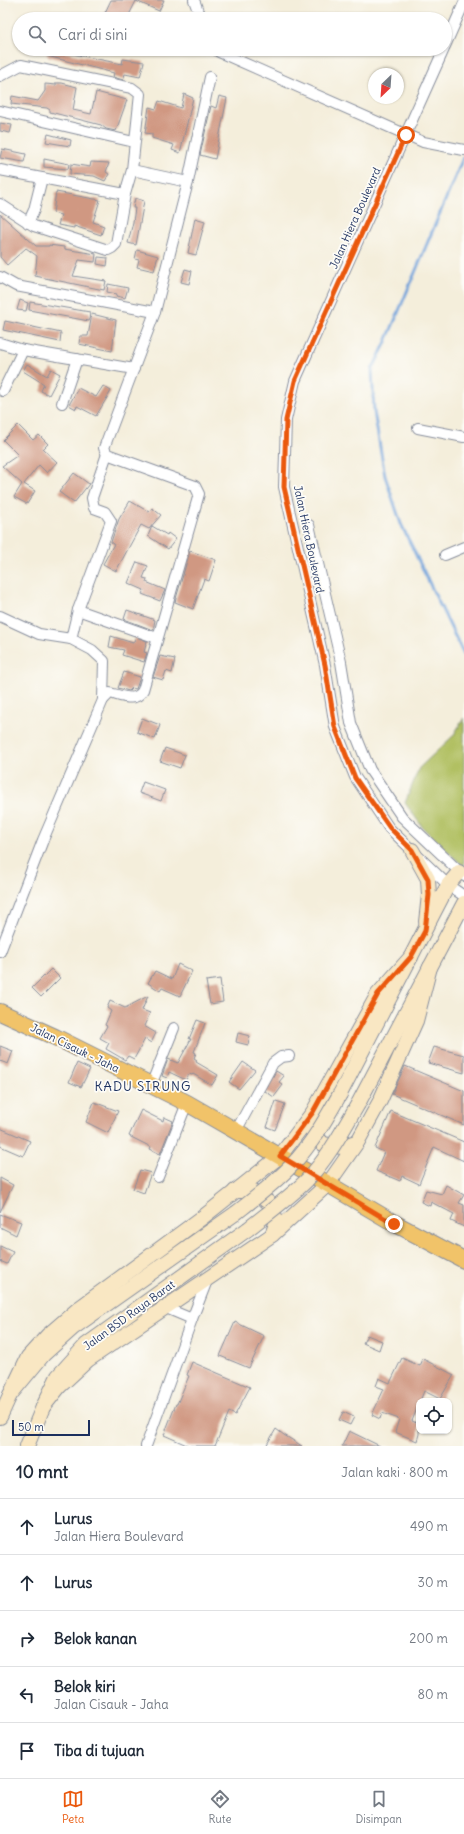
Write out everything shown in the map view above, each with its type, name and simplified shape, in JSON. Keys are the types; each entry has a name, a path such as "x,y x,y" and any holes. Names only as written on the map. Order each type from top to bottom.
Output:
{"main road":[{"path":"412,850 428,879 429,895 425,931"},
{"path":"10,1395 28,1357 48,1335 78,1309 280,1156 313,1112 378,994 411,957 448,885 461,874"},
{"path":"43,1407 59,1387 88,1360 272,1235 328,1184 358,1141 380,1101 416,1021 430,968 464,903"},
{"path":"444,942 464,924"},
{"name":"Jalan BSD Raya Barat","path":"0,1417 10,1395 44,1354 74,1328 236,1213 269,1187 292,1165 318,1132 340,1094 411,957"},
{"name":"Jalan BSD Raya Barat","path":"27,1446 58,1376 86,1345 248,1229 282,1203 308,1179 335,1143 358,1104 430,968"},
{"name":"Jalan Cisauk - Jaha","path":"0,1012 55,1037 187,1104 280,1156 394,1224 464,1260"},
{"path":"313,1112 312,1131 323,1144 342,1147 358,1141"},
{"path":"235,1191 254,1191 269,1203 277,1221 272,1235"}],"street":[{"path":"194,0 198,12"},
{"path":"452,30 464,3"},
{"path":"228,56 423,142 464,150"},
{"name":"Jalan Hiera Boulevard","path":"441,56 295,381 286,420 284,487 325,665 335,727 355,778 390,828 448,885 464,896"},
{"path":"0,76 22,65 132,88 140,94 132,170 125,194 116,244 112,248 108,250 34,226 0,204"},
{"path":"103,700 110,694 134,698 140,696 199,494 198,489 195,486 107,454 104,448 155,312 188,182 210,77"},
{"path":"0,111 134,142"},
{"path":"0,170 125,194"},
{"path":"132,170 188,182"},
{"path":"28,222 33,214 42,178"},
{"path":"0,277 16,286 155,312"},
{"path":"0,344 23,350 134,369"},
{"path":"2,391 4,378 23,350"},
{"path":"62,403 78,360"},
{"path":"418,428 464,437"},
{"path":"71,639 78,610 111,521 105,512 94,508 92,498 107,454"},
{"name":"Jalan Hiera Boulevard","path":"309,525 341,662 351,723 370,770 402,818 461,874"},
{"path":"445,554 464,547"},
{"path":"78,610 157,638"},
{"path":"0,616 39,634 71,639 92,650 104,661 103,700 46,833 0,952"},
{"path":"325,665 341,662"},
{"path":"151,1085 174,1028"},
{"path":"236,1131 273,1063 281,1057 289,1056"},
{"path":"158,1177 187,1104"},
{"path":"146,1446 208,1278"},
{"path":"166,1308 192,1319"}],"green space":[{"path":"464,718 464,867 423,828 405,803 419,768 453,736"}],"building":[{"path":"111,0 164,0 159,11 136,1 130,12 105,12"},
{"path":"47,56 83,56 122,64 123,59 144,62 140,77 125,74 123,80 113,77 114,73"},
{"path":"56,83 77,87 73,110 91,114 96,92 127,100 116,131 106,129 101,125 50,112 47,108 11,104 12,96 38,101 45,91 45,84 56,85"},
{"path":"184,94 193,98 180,153 172,150 174,145 152,138 152,134 145,133 149,107 156,109 159,101 181,108"},
{"path":"219,96 227,98 215,159 200,155 211,106 216,108"},
{"path":"0,123 12,125 10,133 0,131"},
{"path":"48,134 71,140 70,146 46,142"},
{"path":"2,149 26,154 24,162 0,158"},
{"path":"44,159 69,164 68,169 44,167"},
{"path":"91,162 109,163 106,172 109,174 105,181 94,176 70,174 71,164 90,167"},
{"path":"56,192 100,200 93,222 104,226 101,235 74,226 74,228 58,225 61,215 53,213"},
{"path":"135,198 144,201 136,245 128,243 133,222"},
{"path":"0,214 36,246 49,245 64,247 64,249 96,254 95,262 79,260 73,276 106,281 104,290 35,276 37,256 26,248 7,265 0,257"},
{"path":"195,218 205,221 196,255 188,253"},
{"path":"137,250 158,256 154,271 137,267 139,260 135,259"},
{"path":"98,257 108,258 107,266 97,264"},
{"path":"185,269 192,271 189,284 181,282"},
{"path":"108,284 128,288 125,298 116,296 117,294 107,292"},
{"path":"20,300 28,303 26,311 17,310"},
{"path":"30,302 90,312 89,321 29,310"},
{"path":"92,314 116,320 112,351 79,344 80,336 88,336"},
{"path":"5,321 61,333 60,342 3,330"},
{"path":"27,364 47,376 51,369 60,374 49,395 41,391 44,384 23,371"},
{"path":"103,386 111,391 96,416 77,406 76,409 69,405 78,388 96,397"},
{"path":"18,425 33,440 39,435 48,444 43,449 57,462 47,473 39,465 24,484 35,491 27,504 14,497 22,484 2,466 18,455 3,440"},
{"path":"74,473 89,484 74,503 59,492"},
{"path":"130,501 149,512 152,508 161,515 149,529 141,525 116,571 103,564 114,544 111,542 119,519"},
{"path":"152,526 167,535 168,533 176,539 168,549 148,536"},
{"path":"190,551 216,560 209,581 204,579 193,609 175,602"},
{"path":"137,562 148,566 143,578 147,579 146,582 165,590 160,601 142,594 144,590 128,583"},
{"path":"127,610 155,620 153,630 124,619"},
{"path":"111,636 133,643 136,637 147,641 144,652 147,653 144,662 122,655 124,650 109,647"},
{"path":"160,656 175,659 172,673 166,671 163,680 153,677"},
{"path":"124,672 140,677 136,689 132,688 129,691 118,688"},
{"path":"142,718 160,725 155,739 137,732"},
{"path":"165,748 185,755 180,768 160,761"},
{"path":"143,782 165,790 161,801 139,793"},
{"path":"178,964 192,971 180,996 162,988 160,991 148,983 155,971 172,979"},
{"path":"51,969 60,978 41,997 32,988"},
{"path":"220,979 223,1002 210,1004 206,981"},
{"path":"148,996 142,1010 150,1013 144,1026 156,1033 151,1043 145,1039 134,1059 128,1056 125,1060 106,1049 109,1043 100,1038 107,1026 105,1025 111,1011 107,1008 110,1001 125,1008"},
{"path":"197,1020 205,1023 194,1052 196,1053 194,1058 197,1060 196,1062 218,1075 212,1085 193,1074 189,1074 186,1080 169,1072 167,1078 162,1076 168,1059 178,1063 191,1039 189,1039"},
{"path":"238,1033 250,1036 248,1045 236,1042"},
{"path":"0,1046 13,1051 8,1064 0,1061"},
{"path":"434,1047 464,1055 464,1073 428,1063"},
{"path":"243,1062 255,1070 239,1089 229,1082"},
{"path":"77,1063 90,1069 81,1087 69,1082"},
{"path":"405,1066 464,1091 464,1125 392,1094"},
{"path":"276,1071 284,1076 279,1082 283,1085 274,1097 265,1091"},
{"path":"276,1101 285,1104 275,1130 267,1127"},
{"path":"94,1102 118,1111 108,1133 86,1122"},
{"path":"141,1110 163,1121 164,1117 173,1121 160,1154 150,1149 151,1147 129,1136"},
{"path":"391,1111 464,1142 464,1161 434,1147 419,1184 402,1176 400,1181 376,1171 384,1152 375,1148"},
{"path":"0,1128 30,1141 23,1156 0,1146"},
{"path":"140,1170 151,1173 144,1193 133,1189"},
{"path":"0,1178 13,1185 0,1212"},
{"path":"446,1185 464,1195 459,1203 464,1205 464,1227 451,1221 454,1214 431,1202 430,1206 421,1202 426,1190 442,1194"},
{"path":"0,1214 21,1222 16,1235 0,1227"},
{"path":"0,1246 13,1252 7,1264 0,1261"},
{"path":"235,1322 264,1336 249,1368 220,1356"},
{"path":"367,1335 382,1341 379,1350 363,1343"},
{"path":"402,1358 420,1366 423,1359 454,1375 441,1398 424,1391 421,1398 416,1398 416,1411 412,1421 416,1423 416,1434 419,1434 417,1441 395,1432 399,1419 382,1413 380,1419 372,1415 384,1389 376,1386 379,1378 390,1383"},
{"path":"192,1362 250,1387 235,1415 229,1412 215,1446 189,1446 164,1435 189,1376 187,1375"},
{"path":"343,1412 354,1417 350,1425 339,1420"},
{"path":"276,1429 284,1435 302,1446 266,1446"},
{"path":"349,1431 380,1446 342,1446"}],"waterway":[{"path":"463,158 385,344 372,370 374,412 385,476 401,524 464,655"}],"district":[{"name":"KADU SIRUNG","path":"143,1086"}],"route":[{"path":"394,1224 280,1156 313,1112 378,994 411,957 425,931 429,895 428,879 412,850 390,828 355,778 335,727 325,665 284,487 286,420 295,381 406,135"}]}
